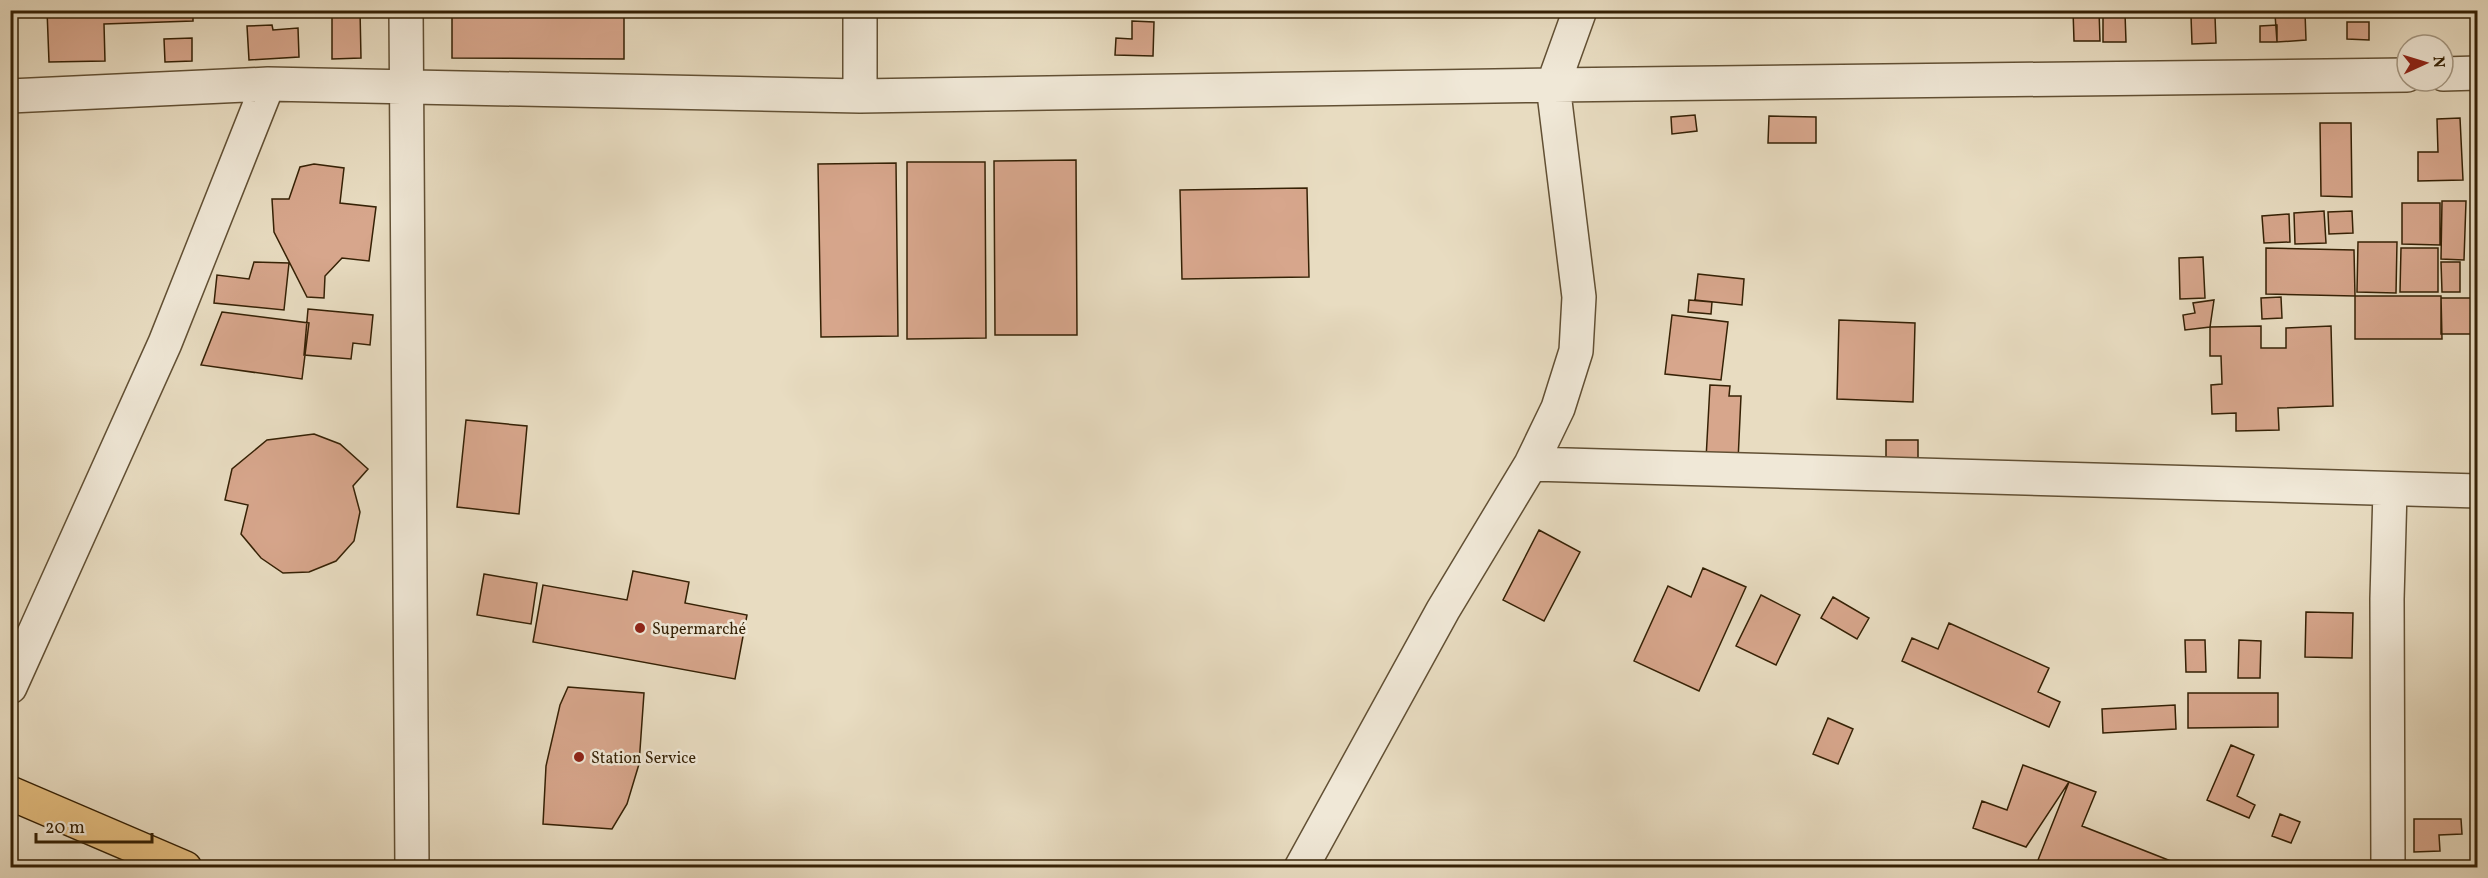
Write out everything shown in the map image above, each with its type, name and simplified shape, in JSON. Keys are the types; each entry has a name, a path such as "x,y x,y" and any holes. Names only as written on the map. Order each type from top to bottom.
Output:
{"highway":[{"path":"10,793 185,867"}],"street":[{"path":"405,10 412,867"},
{"path":"860,10 860,96"},
{"path":"1301,867 1443,610 1530,464 1558,408 1576,351 1579,297 1553,85 1580,10"},
{"path":"2455,74 2478,74"},
{"path":"10,96 268,84 860,96 2395,75"},
{"path":"10,687 165,343 268,84"},
{"path":"1530,464 2478,491"},
{"path":"2388,867 2387,599 2390,490"}],"building":[{"path":"47,10 193,10 193,21 104,24 105,61 49,62"},
{"path":"332,10 360,10 361,58 332,59"},
{"path":"452,10 624,10 624,59 452,58"},
{"path":"2073,10 2099,10 2100,41 2074,41"},
{"path":"2305,12 2306,40 2277,42 2275,14"},
{"path":"2103,13 2125,13 2126,42 2103,42"},
{"path":"2191,16 2215,16 2216,43 2192,44"},
{"path":"1132,21 1154,22 1153,56 1115,55 1116,38 1132,39"},
{"path":"2347,22 2369,22 2369,40 2347,39"},
{"path":"272,25 273,30 298,28 299,57 249,60 247,26"},
{"path":"2277,25 2277,42 2260,42 2260,26"},
{"path":"192,38 192,61 165,62 164,39"},
{"path":"1695,115 1697,131 1672,134 1671,117"},
{"path":"1769,116 1816,117 1816,143 1768,143"},
{"path":"2460,118 2463,180 2418,181 2418,152 2438,152 2437,119"},
{"path":"2320,123 2351,123 2352,197 2321,196"},
{"path":"1076,160 1077,335 995,335 994,161"},
{"path":"907,162 985,162 986,338 907,339"},
{"path":"896,163 898,336 821,337 818,164"},
{"path":"314,164 344,168 340,203 376,207 369,261 342,258 325,276 324,298 307,297 274,232 272,199 289,199 300,167"},
{"path":"1307,188 1309,277 1182,279 1180,190"},
{"path":"2442,201 2466,201 2464,260 2441,259"},
{"path":"2402,203 2440,203 2440,245 2402,244"},
{"path":"2324,211 2326,243 2295,244 2294,213"},
{"path":"2352,211 2353,233 2329,234 2328,212"},
{"path":"2289,214 2290,242 2264,243 2262,216"},
{"path":"2358,242 2397,242 2396,293 2357,292"},
{"path":"2266,248 2354,250 2355,296 2266,294"},
{"path":"2401,248 2438,248 2438,292 2400,292"},
{"path":"2203,257 2205,298 2180,299 2179,258"},
{"path":"254,262 289,263 284,310 214,303 217,275 249,279"},
{"path":"2441,262 2460,262 2460,292 2442,292"},
{"path":"1698,274 1744,279 1742,305 1695,300"},
{"path":"2355,296 2441,296 2442,339 2355,339"},
{"path":"2281,297 2282,318 2262,319 2261,298"},
{"path":"2441,298 2472,298 2473,334 2441,334"},
{"path":"1689,300 1712,302 1711,314 1688,312"},
{"path":"2214,300 2210,327 2185,330 2183,315 2195,313 2193,303"},
{"path":"308,309 373,315 370,345 353,343 351,359 304,355"},
{"path":"222,312 309,323 302,379 201,365"},
{"path":"1672,315 1728,322 1721,380 1665,374"},
{"path":"1839,320 1915,323 1913,402 1837,399"},
{"path":"2261,326 2261,348 2286,348 2286,328 2331,326 2333,406 2278,408 2279,430 2236,431 2236,413 2212,414 2211,385 2222,384 2221,356 2210,356 2210,327"},
{"path":"1710,385 1730,386 1729,396 1741,396 1738,461 1706,459"},
{"path":"466,420 527,426 519,514 457,507"},
{"path":"314,434 340,444 368,469 353,486 360,512 354,541 336,561 309,572 283,573 261,558 241,534 248,505 225,500 232,469 267,440"},
{"path":"1886,440 1918,440 1918,466 1886,467"},
{"path":"1539,530 1580,552 1544,621 1503,600"},
{"path":"1703,568 1746,587 1699,691 1634,661 1668,586 1691,597"},
{"name":"Supermarché","path":"633,571 689,582 685,603 747,615 735,679 533,642 543,585 627,600"},
{"path":"484,574 537,583 531,624 477,615"},
{"path":"1761,595 1800,615 1776,665 1736,646"},
{"path":"1833,597 1869,618 1857,639 1821,618"},
{"path":"2306,612 2353,613 2352,658 2305,657"},
{"path":"1949,623 2049,668 2038,692 2060,702 2049,727 1902,661 1912,638 1938,649"},
{"path":"2185,640 2205,640 2206,672 2186,672"},
{"path":"2239,640 2261,641 2260,678 2238,678"},
{"path":"568,687 644,693 639,764 627,804 612,829 543,824 546,766 560,705"},
{"path":"2188,693 2278,693 2278,727 2188,728"},
{"path":"2175,705 2176,729 2103,733 2102,709"},
{"path":"1828,718 1853,729 1838,764 1813,754"},
{"path":"2231,745 2254,755 2237,796 2255,805 2249,818 2207,800"},
{"path":"2023,765 2069,782 2026,847 1973,828 1982,801 2007,810"},
{"path":"2069,782 2096,792 2082,826 2181,865 2180,868 2056,868 2038,860"},
{"path":"2280,814 2300,822 2291,843 2272,836"},
{"path":"2414,819 2461,819 2462,834 2439,835 2440,851 2414,852"}],"place":[{"name":"Supermarché","path":"640,628"},
{"name":"Station Service","path":"579,757"}]}
